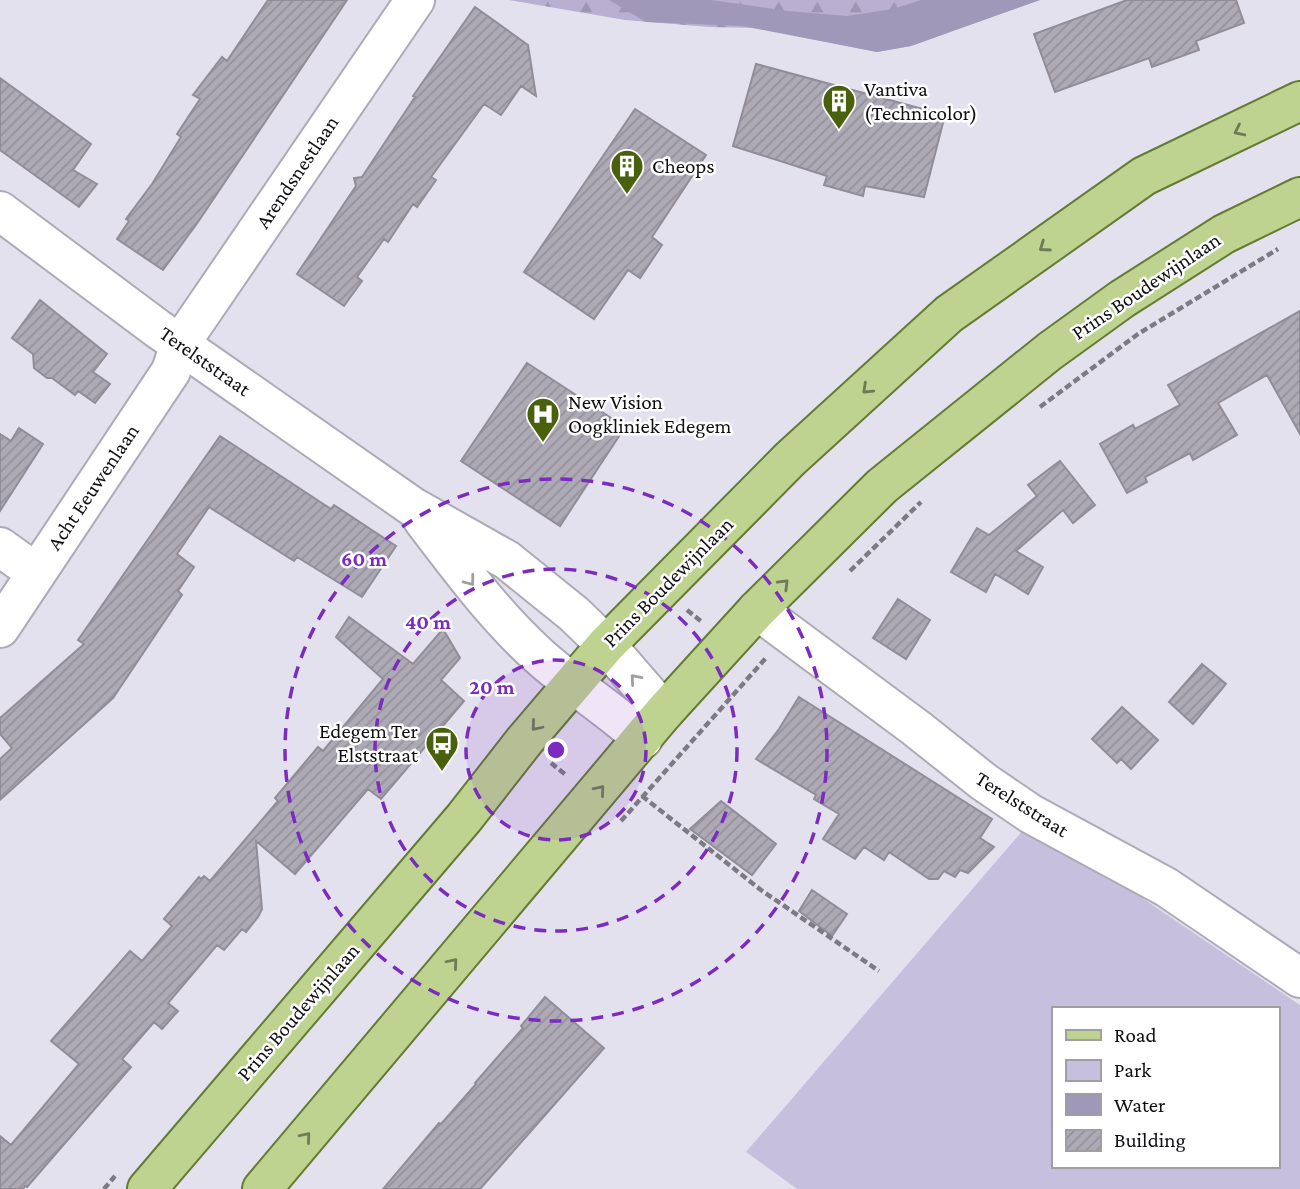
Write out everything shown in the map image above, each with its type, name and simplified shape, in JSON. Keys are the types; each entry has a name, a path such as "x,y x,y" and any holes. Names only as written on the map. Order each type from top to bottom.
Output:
{"main road":[{"name":"Prins Boudewijnlaan","path":"147,1189 464,818 525,740 606,645 790,459 949,314 1144,176 1300,101"},
{"name":"Prins Boudewijnlaan","path":"262,1189 616,789 654,726 757,610 882,486 1050,351 1122,299 1224,234 1300,197"}],"street":[{"name":"Arendsnestlaan","path":"180,344 415,0"},
{"name":"Terelststraat","path":"0,211 180,344 413,507 507,559 606,645 654,726"},
{"name":"Acht Eeuwenlaan","path":"0,628 171,371 180,344"},
{"name":"Terelststraat","path":"413,507 483,599 538,655 572,685 654,726"},
{"path":"0,547 36,572"},
{"name":"Terelststraat","path":"757,610 994,789 1031,814 1166,887 1300,978"}],"path":[{"path":"1039,407 1138,334 1287,243"},
{"path":"845,575 922,501"},
{"path":"616,789 757,667 662,589"},
{"path":"525,740 616,789 879,971"},
{"path":"616,789 620,822 616,789"}],"green space":[{"path":"509,0 1040,0 911,46 877,52 758,28 625,20"},
{"path":"1030,822 1300,1005 1300,1189 797,1189 746,1152"}],"water":[{"path":"609,0 711,0 847,16 893,9 921,0 1040,0 911,46 877,52 742,26 646,22"}],"building":[{"path":"268,0 347,0 163,270 117,239 129,221 126,219 181,137 177,134 200,99 193,95 222,57 227,61"},
{"path":"1127,0 1236,0 1244,23 1196,41 1199,50 1152,67 1149,58 1055,92 1034,34"},
{"path":"475,7 528,45 536,96 521,86 501,115 484,104 431,177 436,180 417,207 413,204 388,242 384,239 357,277 362,281 344,306 297,274 356,186 354,178 362,177 415,97 413,96"},
{"name":"Vantiva (Technicolor)","path":"756,64 945,115 924,197 865,186 863,196 824,185 827,176 733,146"},
{"path":"0,78 91,144 73,170 97,184 79,207 0,150"},
{"name":"Cheops","path":"635,109 706,155 652,237 662,245 640,278 628,270 594,319 524,272"},
{"path":"40,300 107,354 93,372 110,384 95,403 78,391 75,395 34,368 33,354 12,338"},
{"path":"1300,311 1300,434 1267,375 1218,403 1237,435 1193,460 1190,453 1145,477 1147,482 1127,493 1100,444 1133,425 1135,429 1180,405 1168,385"},
{"name":"New Vision Oogkliniek Edegem","path":"527,363 625,427 560,526 461,461"},
{"path":"19,428 43,444 0,511 0,434 11,441"},
{"path":"220,436 331,509 334,505 396,546 362,597 297,557 294,561 209,507 177,554 194,567 178,591 182,595 113,698 0,800 0,759 12,748 0,734 0,718 84,644 78,640"},
{"path":"1060,461 1095,505 1073,523 1063,510 1016,551 1043,567 1028,594 995,574 986,592 951,572 977,528 989,535 1037,496 1028,485"},
{"path":"898,599 930,620 906,659 873,638"},
{"path":"349,617 413,664 443,629 460,658 441,680 464,701 381,799 368,789 295,874 256,841 262,909 258,917 246,932 242,929 224,950 217,945 168,1003 178,1011 162,1029 154,1022 122,1059 131,1067 27,1187 0,1189 0,1136 11,1145 79,1064 51,1041 130,951 142,961 172,926 164,919 199,877 201,879 204,876 210,881 278,801 275,798 318,747 323,751 383,679 336,637"},
{"path":"1202,664 1226,684 1193,724 1169,702"},
{"path":"799,697 992,819 980,838 994,847 968,873 960,870 955,877 944,871 938,879 929,879 889,852 884,860 864,847 855,859 823,839 839,814 814,799 816,795 756,759"},
{"path":"1122,707 1158,740 1131,769 1121,759 1117,763 1092,739"},
{"path":"721,801 776,844 752,875 690,829"},
{"path":"812,890 847,914 832,936 799,911"},
{"path":"545,997 604,1048 480,1189 383,1189 476,1084"}],"place":[{"name":"Vantiva (Technicolor)","path":"839,131"},
{"name":"Cheops","path":"627,196"},
{"name":"New Vision Oogkliniek Edegem","path":"543,444"},
{"name":"Edegem Ter Elststraat","path":"442,773"}]}
